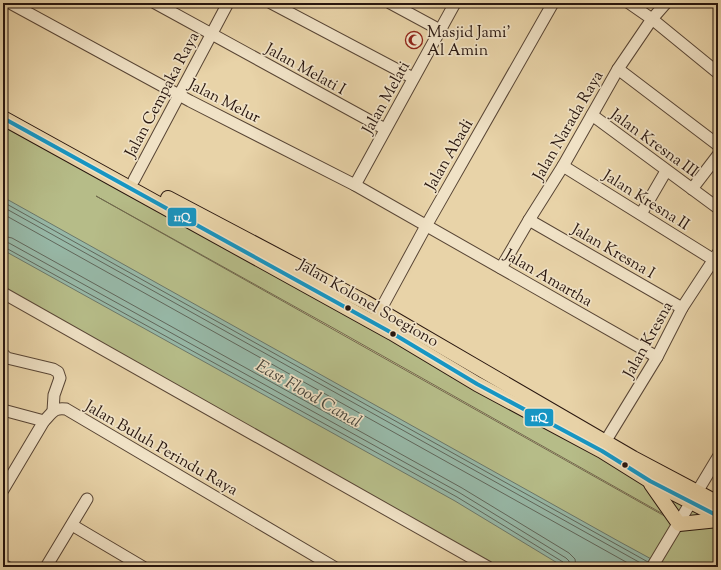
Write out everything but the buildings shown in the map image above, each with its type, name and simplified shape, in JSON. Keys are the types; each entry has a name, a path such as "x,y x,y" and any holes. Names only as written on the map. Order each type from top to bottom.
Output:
{"main road":[{"name":"Jalan Kolonel Soegiono","path":"3,107 377,317 605,442 694,498"},
{"name":"Jalan Kolonel Soegiono","path":"3,118 377,317 477,384 602,451 650,481 715,506"},
{"path":"650,481 678,525 718,520"}],"street":[{"name":"Jalan Melur","path":"10,3 179,94 355,185 426,226"},
{"name":"Jalan Melati I","path":"155,3 385,130"},
{"name":"Jalan Cempaka Raya","path":"134,180 228,3"},
{"path":"270,3 413,78"},
{"path":"390,3 440,30"},
{"name":"Jalan Melati","path":"355,185 455,3"},
{"name":"Jalan Abadi","path":"377,317 426,226 553,3"},
{"path":"628,3 652,19 718,73"},
{"name":"Jalan Narada Raya","path":"501,268 563,166 618,68 652,19 666,3"},
{"path":"618,68 718,145"},
{"name":"Jalan Kresna III","path":"592,116 718,208"},
{"path":"692,189 718,155"},
{"name":"Jalan Kresna II","path":"563,166 641,214 716,256"},
{"path":"641,214 666,171"},
{"name":"Jalan Kresna I","path":"529,220 682,308"},
{"name":"Jalan Amartha","path":"426,226 657,357"},
{"name":"Jalan Kresna","path":"605,442 657,357 682,308 716,256"},
{"path":"3,293 488,567"},
{"path":"3,354 6,358 58,372 60,378 54,395 53,411 44,421 3,490"},
{"name":"Jalan Buluh Perindu Raya","path":"53,411 59,408 66,409 334,567"},
{"path":"3,410 44,421"},
{"path":"652,567 718,457"},
{"path":"46,567 87,499"},
{"path":"72,525 143,567"}],"green space":[{"path":"3,118 718,516 718,567 489,567 3,293","holes":["96,196 335,329 679,523"]}],"water":[{"name":"East Flood Canal","path":"3,197 666,567 564,567 455,501 3,250"}],"transit line":[{"name":"11Q","path":"3,118 392,333 477,384 602,451 650,481 718,516"}],"place":[{"name":"Masjid Jami' Al Amin","path":"414,40"}]}
